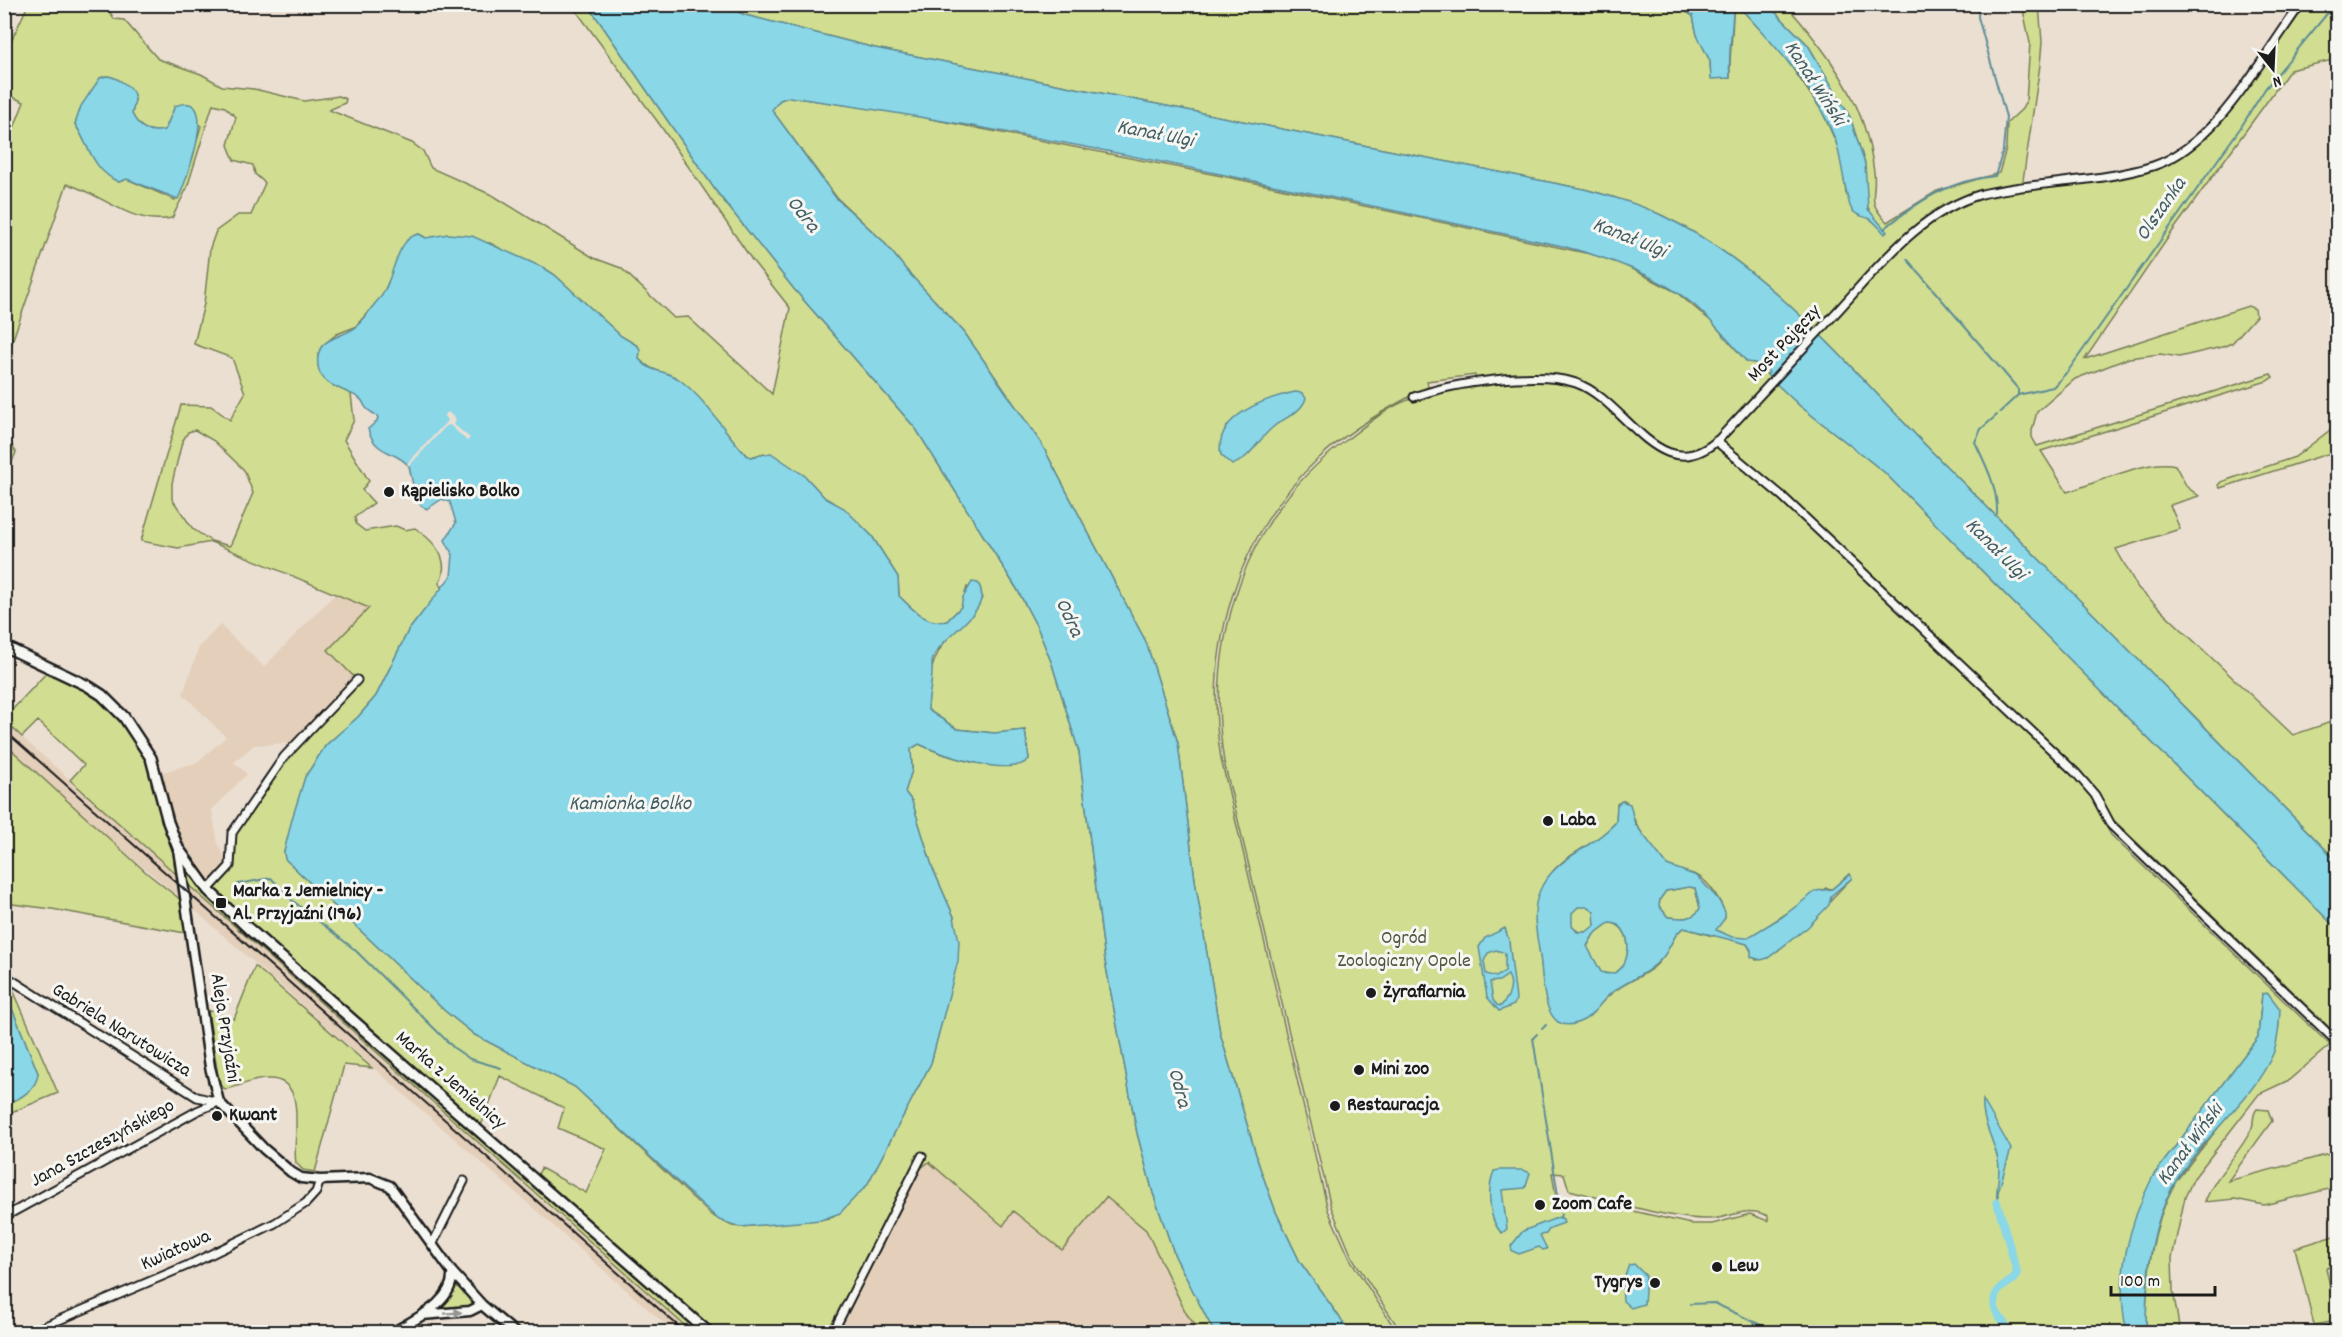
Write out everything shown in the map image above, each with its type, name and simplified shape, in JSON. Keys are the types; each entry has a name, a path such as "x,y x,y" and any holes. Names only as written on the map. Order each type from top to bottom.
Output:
{"main road":[{"name":"Aleja Przyjaźni","path":"4,646 88,686 102,695 124,717 151,758 168,822 178,848"},
{"name":"Marka z Jemielnicy","path":"178,848 208,890 249,929 708,1332"}],"street":[{"name":"Most Pajęczy","path":"1718,440 1918,227 1944,209 1993,192 2132,171 2176,156 2214,125 2301,4"},
{"path":"1414,397 1429,391 1515,379 1555,378 1576,383 1600,396 1649,442 1664,452 1689,454 1718,440 1782,496 2076,773 2095,795 2111,825 2337,1042"},
{"path":"208,890 230,866 232,833 284,757 357,680"},
{"name":"Aleja Przyjaźni","path":"178,848 210,1067 219,1102 282,1166 301,1178 320,1180 364,1177 386,1183 398,1194 452,1272 483,1305 514,1332"},
{"name":"Gabriela Narutowicza","path":"10,979 196,1097 219,1102"},
{"name":"Jana Szczeszyńskiego","path":"4,1217 197,1111 219,1102"},
{"path":"833,1332 922,1156"},
{"name":"Kwiatowa","path":"31,1332 193,1263 275,1224 306,1203 316,1192 320,1180"},
{"path":"433,1243 464,1181"},
{"path":"394,1332 421,1315 446,1294 452,1282 452,1272"},
{"path":"421,1315 470,1311 483,1305"},
{"path":"2319,1332 2337,1329"}],"shaded area":[{"path":"336,593 369,607 357,680 291,749 287,743 254,745 234,762 247,774 212,810 218,844 230,866 208,890 178,848 156,774 196,763 226,737 183,694 199,647 220,625 264,667"},
{"path":"4,721 555,1213 692,1332 674,1332 191,907 106,836 5,743"},
{"path":"929,1162 1002,1226 1013,1210 1062,1250 1106,1197 1146,1230 1186,1313 1200,1332 837,1332 921,1168"}],"green space":[{"path":"105,4 114,19 124,20 158,59 201,74 222,86 254,89 304,101 339,96 346,99 345,103 329,110 412,143 423,151 431,168 494,196 594,258 621,268 674,318 688,317 772,394 790,308 752,260 660,125 572,5 588,5 716,191 794,289 916,429 1017,589 1038,629 1052,664 1079,752 1105,961 1137,1133 1153,1193 1175,1256 1214,1332 1200,1332 1186,1313 1146,1230 1106,1197 1062,1250 1013,1211 1003,1226 929,1162 921,1168 838,1332 692,1332 70,780 84,765 38,721 22,737 5,721 5,705 12,710 51,668 88,686 140,738 171,831 208,890 230,866 232,833 284,757 357,680 328,650 369,608 211,542 178,548 141,541 181,405 211,406 230,420 245,393 232,358 194,344 204,304 210,248 216,231 238,215 251,215 265,183 255,174 253,165 234,160 228,145 236,117 225,107 213,104 187,188 172,218 144,218 131,214 67,184 5,362 5,151 24,102 5,94 5,54 28,5","holes":["112,77 127,87 135,99 132,114 145,129 165,130 175,106 201,126 188,171 175,200 127,179 119,182 104,172 93,157 75,124 100,78","419,234 426,238 490,243 527,263 544,268 555,275 621,336 638,346 639,359 644,364 687,387 746,455 751,457 764,453 805,476 825,498 843,508 872,536 898,577 899,596 920,615 932,621 947,621 961,607 967,587 982,598 972,613 939,650 928,688 928,710 957,729 994,733 1025,730 1029,759 1015,763 987,764 945,755 919,744 911,749 912,770 905,792 912,801 933,869 954,917 954,974 931,1063 867,1185 831,1218 741,1227 732,1226 711,1215 575,1087 475,1035 445,1011 285,859 284,852 305,777 326,745 358,717 376,696 408,631 442,589 439,583 442,575 442,559 434,545 422,533 415,528 405,530 396,526 365,531 356,524 355,517 374,503 362,490 369,481 344,440 354,420 351,394 334,386 318,366 318,355 322,346 337,334 355,327 382,296 407,240","195,430 214,441 244,470 253,493 230,546 211,541 193,529 172,499 172,483 182,442 188,432","500,1076 564,1108 558,1128 606,1149 586,1193 541,1168 536,1179 479,1131"]},
{"path":"723,5 1675,5 1693,16 1697,35 1710,61 1711,78 1730,78 1733,12 1738,9 1744,12 1782,53 1822,111 1841,154 1846,194 1876,224 1865,201 1865,164 1850,117 1808,45 1768,5 1786,5 1820,46 1849,91 1863,123 1870,147 1875,180 1874,203 1887,222 1937,191 1999,173 2006,149 2007,123 2022,109 2026,101 2030,43 2022,5 2039,5 2042,42 2022,187 2074,180 2164,161 2214,125 2301,5 2337,5 2337,59 2290,70 2172,232 2085,359 2248,306 2255,309 2256,316 2232,343 2222,347 2179,357 2160,354 2129,358 2075,379 2037,412 2032,437 2037,446 2271,374 2273,377 2267,381 2041,451 2067,492 2137,468 2164,464 2175,465 2187,487 2199,496 2170,505 2180,529 2116,549 2138,588 2293,735 2337,720 2337,861 1941,461 1811,326 1740,263 1701,237 1661,215 1633,203 1584,189 875,48 745,15"},
{"name":"Ogród Zoologiczny Opole","path":"789,97 890,111 1232,178 1595,255 1624,265 1676,292 1712,322 1747,362 1755,363 1800,406 1884,472 2337,929 2337,1035 2098,805 2100,815 2111,835 2330,1045 2289,1080 2259,1094 2194,1178 2185,1197 2172,1258 2173,1290 2180,1332 2146,1332 2147,1293 2155,1236 2160,1217 2176,1181 2263,1071 2273,1053 2279,1024 2262,994 2258,1037 2153,1176 2123,1274 2127,1332 1401,1332 1352,1257 1331,1207 1224,762 1220,717 1221,671 1227,627 1240,584 1257,544 1281,506 1310,471 1387,410 1415,398 1428,398 1454,387 1476,384 1475,375 1427,381 1428,387 1370,419 1318,459 1290,490 1266,523 1247,559 1232,597 1222,636 1217,677 1217,718 1221,759 1328,1210 1350,1259 1397,1332 1350,1332 1300,1262 1276,1212 1260,1168 1220,1033 1195,880 1178,743 1146,642 1041,443 964,332 908,272 883,241 837,198 771,109 780,100","holes":["1626,801 1643,835 1660,859 1670,867 1694,874 1702,879 1719,901 1725,918 1717,926 1713,936 1684,928 1680,929 1654,967 1616,990 1584,1019 1558,1022 1546,1001 1543,986 1537,930 1541,890 1558,866 1601,836 1616,822 1617,804","1849,874 1852,878 1779,950 1756,960 1747,944 1742,942 1826,888 1832,889","1552,1173 1564,1174 1569,1190 1640,1209 1676,1216 1710,1219 1752,1212 1768,1216 1768,1221 1750,1214 1712,1224 1691,1224 1579,1199 1569,1201 1556,1197"]},
{"path":"2337,427 2337,451 2220,488 2218,485 2295,457"},
{"path":"4,433 16,452 6,477 4,476"},
{"path":"4,743 148,874 186,904 191,934 52,909 5,903"},
{"path":"1695,888 1700,908 1690,917 1668,917 1659,906 1660,899 1666,891"},
{"path":"1583,906 1592,910 1596,919 1592,928 1583,932 1574,928 1570,919 1574,910"},
{"path":"1609,923 1618,926 1624,932 1628,952 1619,970 1611,974 1601,972 1587,947 1594,934"},
{"path":"255,966 372,1068 344,1065 315,1172 303,1170 296,1163 296,1110 289,1087 280,1081 266,1079 225,1089 219,1083 208,1010 234,1019"},
{"path":"4,969 58,1093 5,1115 5,1103 26,1093 38,1073 5,991"},
{"path":"2257,1109 2268,1110 2272,1121 2228,1181 2337,1152 2337,1187 2264,1205 2235,1199 2205,1202 2209,1192 2251,1130"},
{"path":"2337,1235 2337,1260 2331,1261 2332,1266 2326,1268 2334,1305 2337,1305 2337,1321 2314,1325 2295,1248"},
{"path":"452,1278 482,1305 421,1315 434,1306"}],"water":[{"path":"588,5 723,5 745,15 875,48 1584,189 1633,203 1661,215 1701,237 1740,263 1811,326 1941,461 2337,861 2337,929 1884,472 1800,406 1767,375 1769,372 1766,369 1762,370 1755,363 1747,362 1693,304 1663,284 1631,268 1562,246 1273,185 983,128 789,97 780,100 772,110 836,198 883,241 908,272 964,332 1041,443 1146,642 1178,743 1195,880 1220,1033 1260,1168 1276,1212 1300,1262 1350,1332 1214,1332 1175,1256 1153,1193 1137,1133 1105,961 1079,752 1052,664 1038,629 1017,589 916,429 794,289 716,191"},
{"name":"Kanał Wiński","path":"1676,5 1768,5 1808,45 1850,117 1865,164 1868,209 1887,232 1885,234 1873,221 1852,210 1837,146 1827,121 1807,87 1757,26 1744,12 1738,9 1733,12 1730,78 1711,79 1710,61 1697,35 1693,16"},
{"path":"107,76 120,80 134,94 132,114 145,129 165,130 175,106 189,104 197,110 199,123 197,140 178,199 127,179 119,182 103,171 92,157 75,124 81,106 100,78"},
{"name":"Kamionka Bolko","path":"419,234 426,238 448,234 472,236 555,275 621,336 638,346 639,359 644,364 669,374 689,388 707,406 746,455 751,457 771,453 805,476 825,498 844,508 872,536 898,577 899,596 920,615 932,621 947,621 961,607 963,597 972,582 978,583 982,593 980,603 974,613 946,640 933,658 928,710 957,729 994,733 1025,730 1029,759 1020,765 992,766 958,758 919,744 911,749 912,770 905,792 912,801 933,869 954,917 959,941 958,961 931,1063 867,1185 840,1213 821,1220 740,1227 719,1220 575,1087 475,1035 445,1011 285,859 284,852 292,819 305,777 326,745 358,717 376,696 408,631 451,576 453,555 445,540 456,523 450,502 442,499 427,509 421,506 415,494 409,466 381,448 371,438 368,429 378,417 367,409 362,400 328,383 320,373 318,366 320,349 330,340 356,327 380,298 405,243 411,237"},
{"path":"1295,392 1302,393 1306,398 1304,403 1296,412 1272,428 1249,454 1232,465 1221,455 1221,441 1225,430 1233,420 1257,404"},
{"path":"1622,801 1630,804 1635,824 1667,865 1697,876 1718,899 1725,912 1725,918 1716,930 1732,937 1747,938 1782,917 1816,891 1832,889 1850,874 1852,878 1831,896 1829,905 1808,927 1768,958 1761,960 1751,957 1751,950 1747,944 1684,928 1677,933 1663,957 1651,968 1611,993 1583,1021 1566,1025 1558,1022 1547,1006 1535,923 1538,894 1550,874 1616,822 1617,805","holes":["1695,888 1700,908 1690,917 1668,917 1659,906 1660,899 1666,891","1578,907 1589,907 1594,912 1595,925 1586,932 1577,932 1572,925 1572,913","1609,923 1618,925 1624,932 1628,952 1619,970 1611,974 1601,972 1587,946 1594,934"]},
{"path":"1505,928 1509,941 1516,999 1514,1005 1499,1011 1487,997 1479,947 1485,938","holes":["1496,950 1505,953 1505,971 1496,977 1486,974 1484,961 1488,953","1508,975 1511,983 1510,991 1501,1006 1497,1005 1493,1000 1490,982 1499,981"]},
{"path":"5,991 38,1073 35,1084 27,1093 5,1103"},
{"name":"Kanał Wiński","path":"2268,993 2280,1009 2278,1037 2273,1054 2250,1091 2190,1160 2167,1198 2156,1230 2149,1264 2146,1332 2127,1332 2123,1312 2123,1272 2131,1232 2144,1194 2153,1176 2258,1037 2262,994"},
{"path":"1983,1100 2011,1149 1998,1192 1998,1212 1996,1197 1999,1166 1984,1115"},
{"path":"1523,1170 1530,1173 1525,1188 1502,1190 1507,1229 1502,1233 1494,1221 1490,1204 1490,1186 1494,1171"},
{"path":"1559,1217 1564,1223 1540,1235 1547,1249 1543,1250 1539,1247 1519,1254 1512,1251 1511,1246 1523,1231"},
{"path":"1634,1264 1646,1276 1644,1304 1631,1308 1623,1301 1622,1284 1629,1265"}],"pier":[{"path":"448,412 456,419 453,424 470,438 467,441 450,425 446,426 409,466 407,464 448,420 444,416"}],"waterway":[{"path":"1884,229 1909,209 1949,187 1995,176 2003,151 2006,117 1978,17 1979,4"},
{"name":"Olszanka","path":"2000,412 2018,395 2053,387 2068,371 2241,127 2265,89 2335,4"},
{"path":"1907,259 2018,389 2018,395"},
{"name":"Olszanka","path":"1997,415 1981,429 1975,442 1996,495 1997,514"},
{"path":"238,884 271,878 293,901 354,949 454,1048 470,1059 501,1068"},
{"path":"1542,1029 1546,1025"},
{"path":"1537,1034 1533,1038 1560,1208"},
{"path":"1997,1202 2017,1272 2013,1279 1999,1289 1994,1303 2009,1332"},
{"path":"1560,1218 1561,1214"},
{"path":"1690,1304 1714,1303 1765,1327 1774,1326"}],"railway":[{"path":"4,730 685,1332"}],"place":[{"name":"Kąpielisko Bolko","path":"389,492"},
{"name":"Laba","path":"1548,821"},
{"name":"Marka z Jemielnicy - Al. Przyjaźni (196)","path":"221,903"},
{"name":"Żyrafiarnia","path":"1371,993"},
{"name":"Mini zoo","path":"1359,1070"},
{"name":"Restauracja","path":"1335,1106"},
{"name":"Kwant","path":"217,1116"},
{"name":"Zoom Cafe","path":"1540,1205"},
{"name":"Lew","path":"1717,1267"},
{"name":"Tygrys","path":"1655,1283"}],"water label":[{"name":"Kanał Ulgi","path":"1155,135"},
{"name":"Odra","path":"802,215"},
{"name":"Kanał Ulgi","path":"1629,239"},
{"name":"Kanał Ulgi","path":"1995,550"},
{"name":"Odra","path":"1068,618"},
{"name":"Odra","path":"1178,1088"}]}
